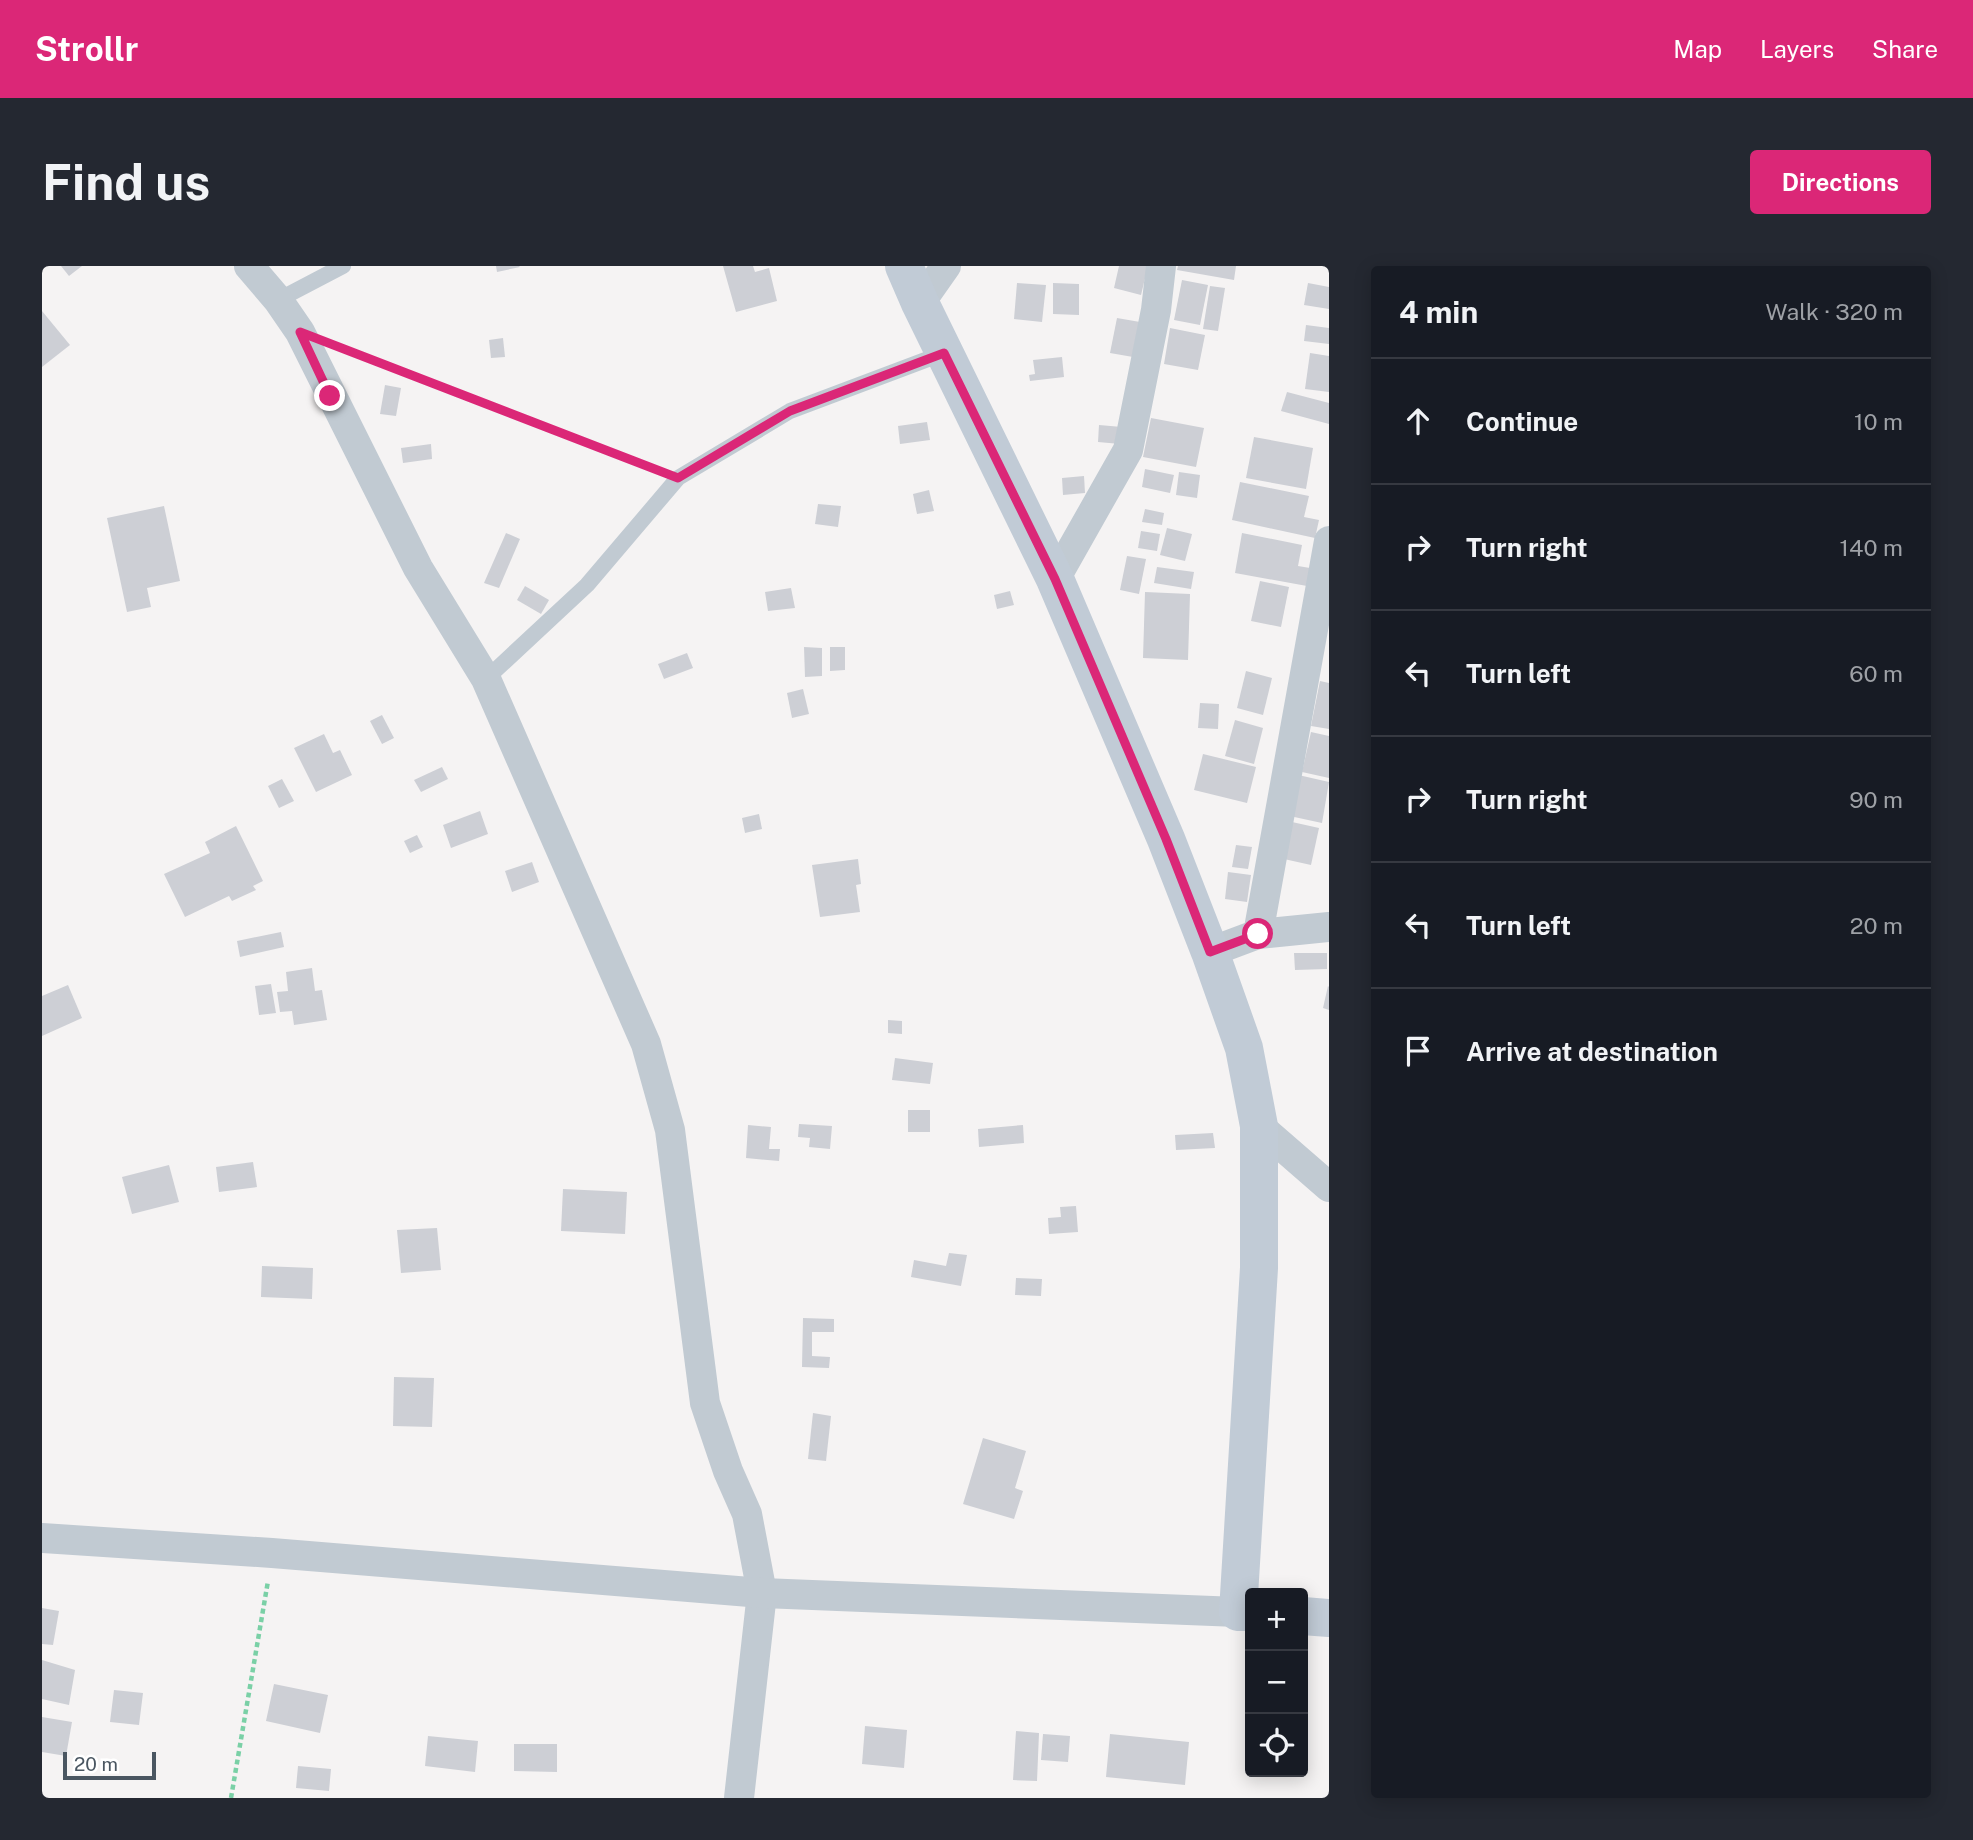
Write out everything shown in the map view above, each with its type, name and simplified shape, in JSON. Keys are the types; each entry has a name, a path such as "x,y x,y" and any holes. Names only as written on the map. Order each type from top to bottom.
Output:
{"main road":[{"path":"904,266 1055,579 1166,839 1244,1048 1259,1126 1259,1268 1244,1612"},
{"path":"1308,1616 1329,1618"}],"street":[{"path":"249,266 278,300 300,332 418,568 486,680 646,1044 670,1130 705,1403 728,1471 747,1514 762,1593 739,1798"},
{"path":"920,303 946,266"},
{"path":"1055,579 1128,450 1156,310 1161,266"},
{"path":"1258,934 1329,541"},
{"path":"1210,952 1258,934 1329,927"},
{"path":"1259,1126 1329,1187"},
{"path":"42,1538 272,1553 762,1593 1244,1612"}],"lane":[{"path":"278,300 342,266"},
{"path":"486,680 587,585 678,478 790,411 944,353"}],"path":[{"path":"300,332 678,478"},
{"path":"231,1798 272,1553"}],"building":[{"path":"61,266 82,266 69,276"},
{"path":"496,266 519,266 520,267 497,272"},
{"path":"723,266 753,266 755,272 769,268 777,301 736,312"},
{"path":"1119,266 1148,266 1141,295 1114,288"},
{"path":"1178,266 1236,266 1234,280 1177,270"},
{"path":"1182,280 1208,285 1200,325 1174,320"},
{"path":"1017,283 1046,285 1042,322 1014,319"},
{"path":"1053,283 1079,284 1079,315 1053,314"},
{"path":"1308,283 1329,287 1329,309 1304,305"},
{"path":"1210,286 1225,288 1218,331 1203,329"},
{"path":"42,311 70,345 42,367"},
{"path":"1117,318 1140,322 1133,357 1110,353"},
{"path":"1306,325 1329,328 1329,344 1304,341"},
{"path":"1170,328 1205,335 1198,370 1164,364"},
{"path":"503,338 505,357 491,358 489,340"},
{"path":"1310,353 1329,356 1329,392 1305,389"},
{"path":"1062,357 1064,377 1030,381 1029,375 1035,374 1033,360"},
{"path":"385,385 401,388 396,416 380,414"},
{"path":"1287,392 1329,403 1329,424 1281,411"},
{"path":"1151,418 1204,428 1196,467 1143,457"},
{"path":"927,422 930,440 900,444 898,426"},
{"path":"1099,425 1122,427 1120,444 1098,442"},
{"path":"1254,437 1313,448 1306,489 1246,478"},
{"path":"431,444 432,459 403,463 401,448"},
{"path":"1145,469 1174,475 1170,493 1142,487"},
{"path":"1179,472 1200,475 1197,498 1176,495"},
{"path":"1084,476 1085,493 1063,495 1062,478"},
{"path":"1240,482 1309,496 1304,517 1319,520 1315,538 1232,520"},
{"path":"929,490 934,511 917,514 913,494"},
{"path":"818,504 841,506 838,527 815,524"},
{"path":"164,506 180,581 147,588 151,607 127,612 107,518"},
{"path":"1145,509 1164,513 1162,525 1142,522"},
{"path":"1167,528 1192,534 1185,561 1160,555"},
{"path":"1141,531 1160,534 1157,551 1138,548"},
{"path":"506,533 520,539 499,588 484,583"},
{"path":"1242,533 1302,545 1298,566 1310,568 1307,586 1235,573"},
{"path":"1127,556 1146,559 1139,594 1120,590"},
{"path":"1157,567 1194,572 1191,589 1154,583"},
{"path":"1260,581 1289,587 1281,627 1251,621"},
{"path":"525,586 549,600 541,614 517,600"},
{"path":"791,588 795,608 768,611 765,592"},
{"path":"1010,591 1014,605 997,609 994,595"},
{"path":"1145,592 1190,594 1188,660 1143,658"},
{"path":"804,647 822,648 822,676 805,677"},
{"path":"830,647 845,647 845,670 830,671"},
{"path":"687,653 693,668 664,679 658,664"},
{"path":"1246,671 1272,678 1263,715 1237,708"},
{"path":"1320,681 1329,683 1329,729 1311,726"},
{"path":"803,689 809,714 792,718 787,693"},
{"path":"1200,703 1219,704 1218,729 1198,728"},
{"path":"382,715 394,738 382,744 370,721"},
{"path":"1235,720 1263,728 1254,764 1225,756"},
{"path":"1311,732 1329,736 1329,778 1302,772"},
{"path":"324,734 333,753 340,750 352,775 316,792 294,748"},
{"path":"1203,754 1256,767 1247,803 1194,790"},
{"path":"442,767 448,779 421,792 414,780"},
{"path":"1294,774 1329,782 1322,823 1285,815"},
{"path":"282,779 294,801 279,808 268,786"},
{"path":"480,811 488,834 451,848 443,825"},
{"path":"759,814 762,829 745,833 742,818"},
{"path":"1292,822 1319,828 1311,865 1284,859"},
{"path":"236,826 263,881 253,886 256,890 232,901 229,896 185,917 164,874 210,853 205,842"},
{"path":"417,835 423,847 410,853 404,841"},
{"path":"1236,845 1252,847 1248,869 1232,867"},
{"path":"858,859 861,884 856,885 860,912 820,917 812,865"},
{"path":"532,862 539,882 512,892 505,871"},
{"path":"1228,872 1251,875 1247,902 1225,899"},
{"path":"281,932 284,947 240,957 237,941"},
{"path":"1294,953 1327,953 1327,969 1295,970"},
{"path":"312,968 315,991 322,990 327,1020 294,1025 292,1011 280,1012 277,992 288,991 286,972"},
{"path":"271,984 276,1013 259,1015 255,986"},
{"path":"68,985 82,1018 42,1036 42,996"},
{"path":"1329,987 1329,1010 1323,1008"},
{"path":"888,1020 902,1021 902,1034 888,1033"},
{"path":"895,1058 933,1063 930,1084 892,1080"},
{"path":"908,1110 930,1110 930,1132 908,1132"},
{"path":"799,1124 832,1126 830,1149 809,1147 810,1138 798,1137"},
{"path":"748,1125 771,1127 769,1149 780,1149 779,1161 746,1158"},
{"path":"1023,1125 1024,1143 979,1147 978,1129"},
{"path":"1213,1133 1215,1148 1176,1150 1175,1135"},
{"path":"253,1162 257,1187 219,1192 216,1167"},
{"path":"169,1165 179,1202 132,1214 122,1177"},
{"path":"563,1189 627,1192 625,1234 561,1231"},
{"path":"1076,1206 1078,1232 1049,1234 1048,1218 1061,1217 1060,1207"},
{"path":"437,1228 441,1270 401,1273 397,1230"},
{"path":"949,1253 967,1255 961,1286 911,1277 914,1260 946,1266"},
{"path":"262,1266 313,1268 312,1299 261,1297"},
{"path":"1016,1278 1042,1279 1041,1296 1015,1295"},
{"path":"803,1318 834,1319 834,1332 812,1332 812,1356 830,1357 829,1368 802,1367"},
{"path":"394,1377 434,1378 432,1427 393,1426"},
{"path":"813,1413 831,1416 826,1461 808,1459"},
{"path":"983,1438 1026,1451 1015,1488 1023,1491 1014,1519 963,1504"},
{"path":"42,1608 59,1611 53,1645 42,1644"},
{"path":"42,1660 75,1670 69,1705 42,1699"},
{"path":"274,1684 328,1695 320,1733 266,1721"},
{"path":"114,1690 143,1693 139,1725 110,1722"},
{"path":"42,1717 72,1722 66,1756 42,1752"},
{"path":"865,1726 907,1730 904,1768 862,1764"},
{"path":"1016,1731 1039,1733 1037,1781 1013,1780"},
{"path":"1043,1734 1070,1736 1068,1762 1041,1760"},
{"path":"1110,1734 1189,1742 1185,1785 1106,1777"},
{"path":"428,1736 478,1741 475,1772 425,1766"},
{"path":"514,1744 557,1744 557,1772 514,1771"},
{"path":"298,1766 331,1769 329,1791 296,1788"}],"route":[{"path":"330,396 300,332 678,478 790,411 944,353 1055,579 1166,839 1210,952 1258,934"}]}
